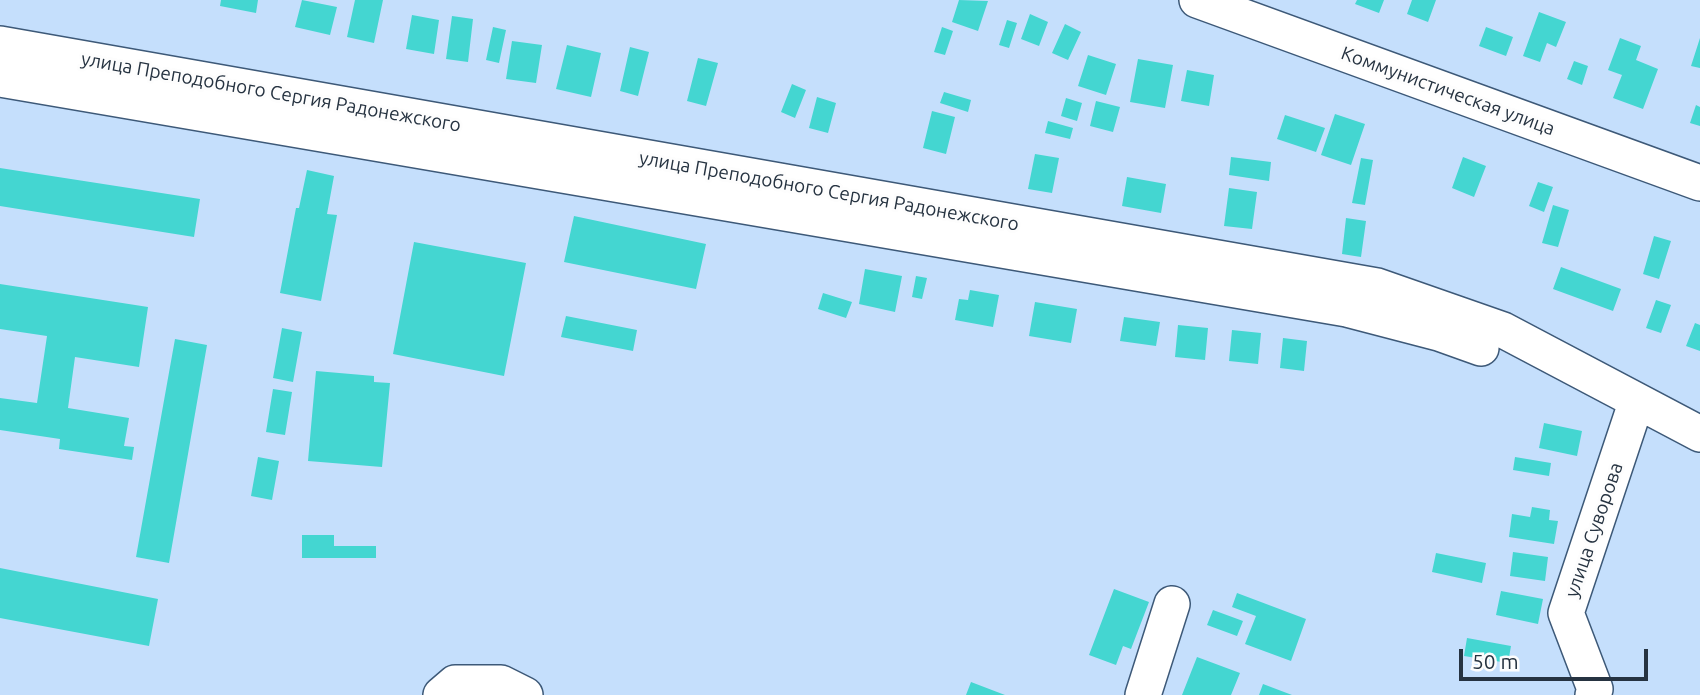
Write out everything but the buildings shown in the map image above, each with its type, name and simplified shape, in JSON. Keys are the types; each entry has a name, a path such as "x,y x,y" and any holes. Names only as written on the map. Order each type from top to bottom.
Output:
{"street":[{"name":"Коммунистическая улица","path":"1197,0 1700,183"},
{"name":"улица Преподобного Сергия Радонежского","path":"0,44 1377,286 1503,330 1636,403 1700,434"},
{"name":"улица Преподобного Сергия Радонежского","path":"0,79 1347,309 1439,333 1636,403"},
{"name":"улица Суворова","path":"1593,695 1595,689 1566,613 1636,403"},
{"path":"1143,695 1172,604"},
{"path":"448,689 501,683 525,695"}]}
